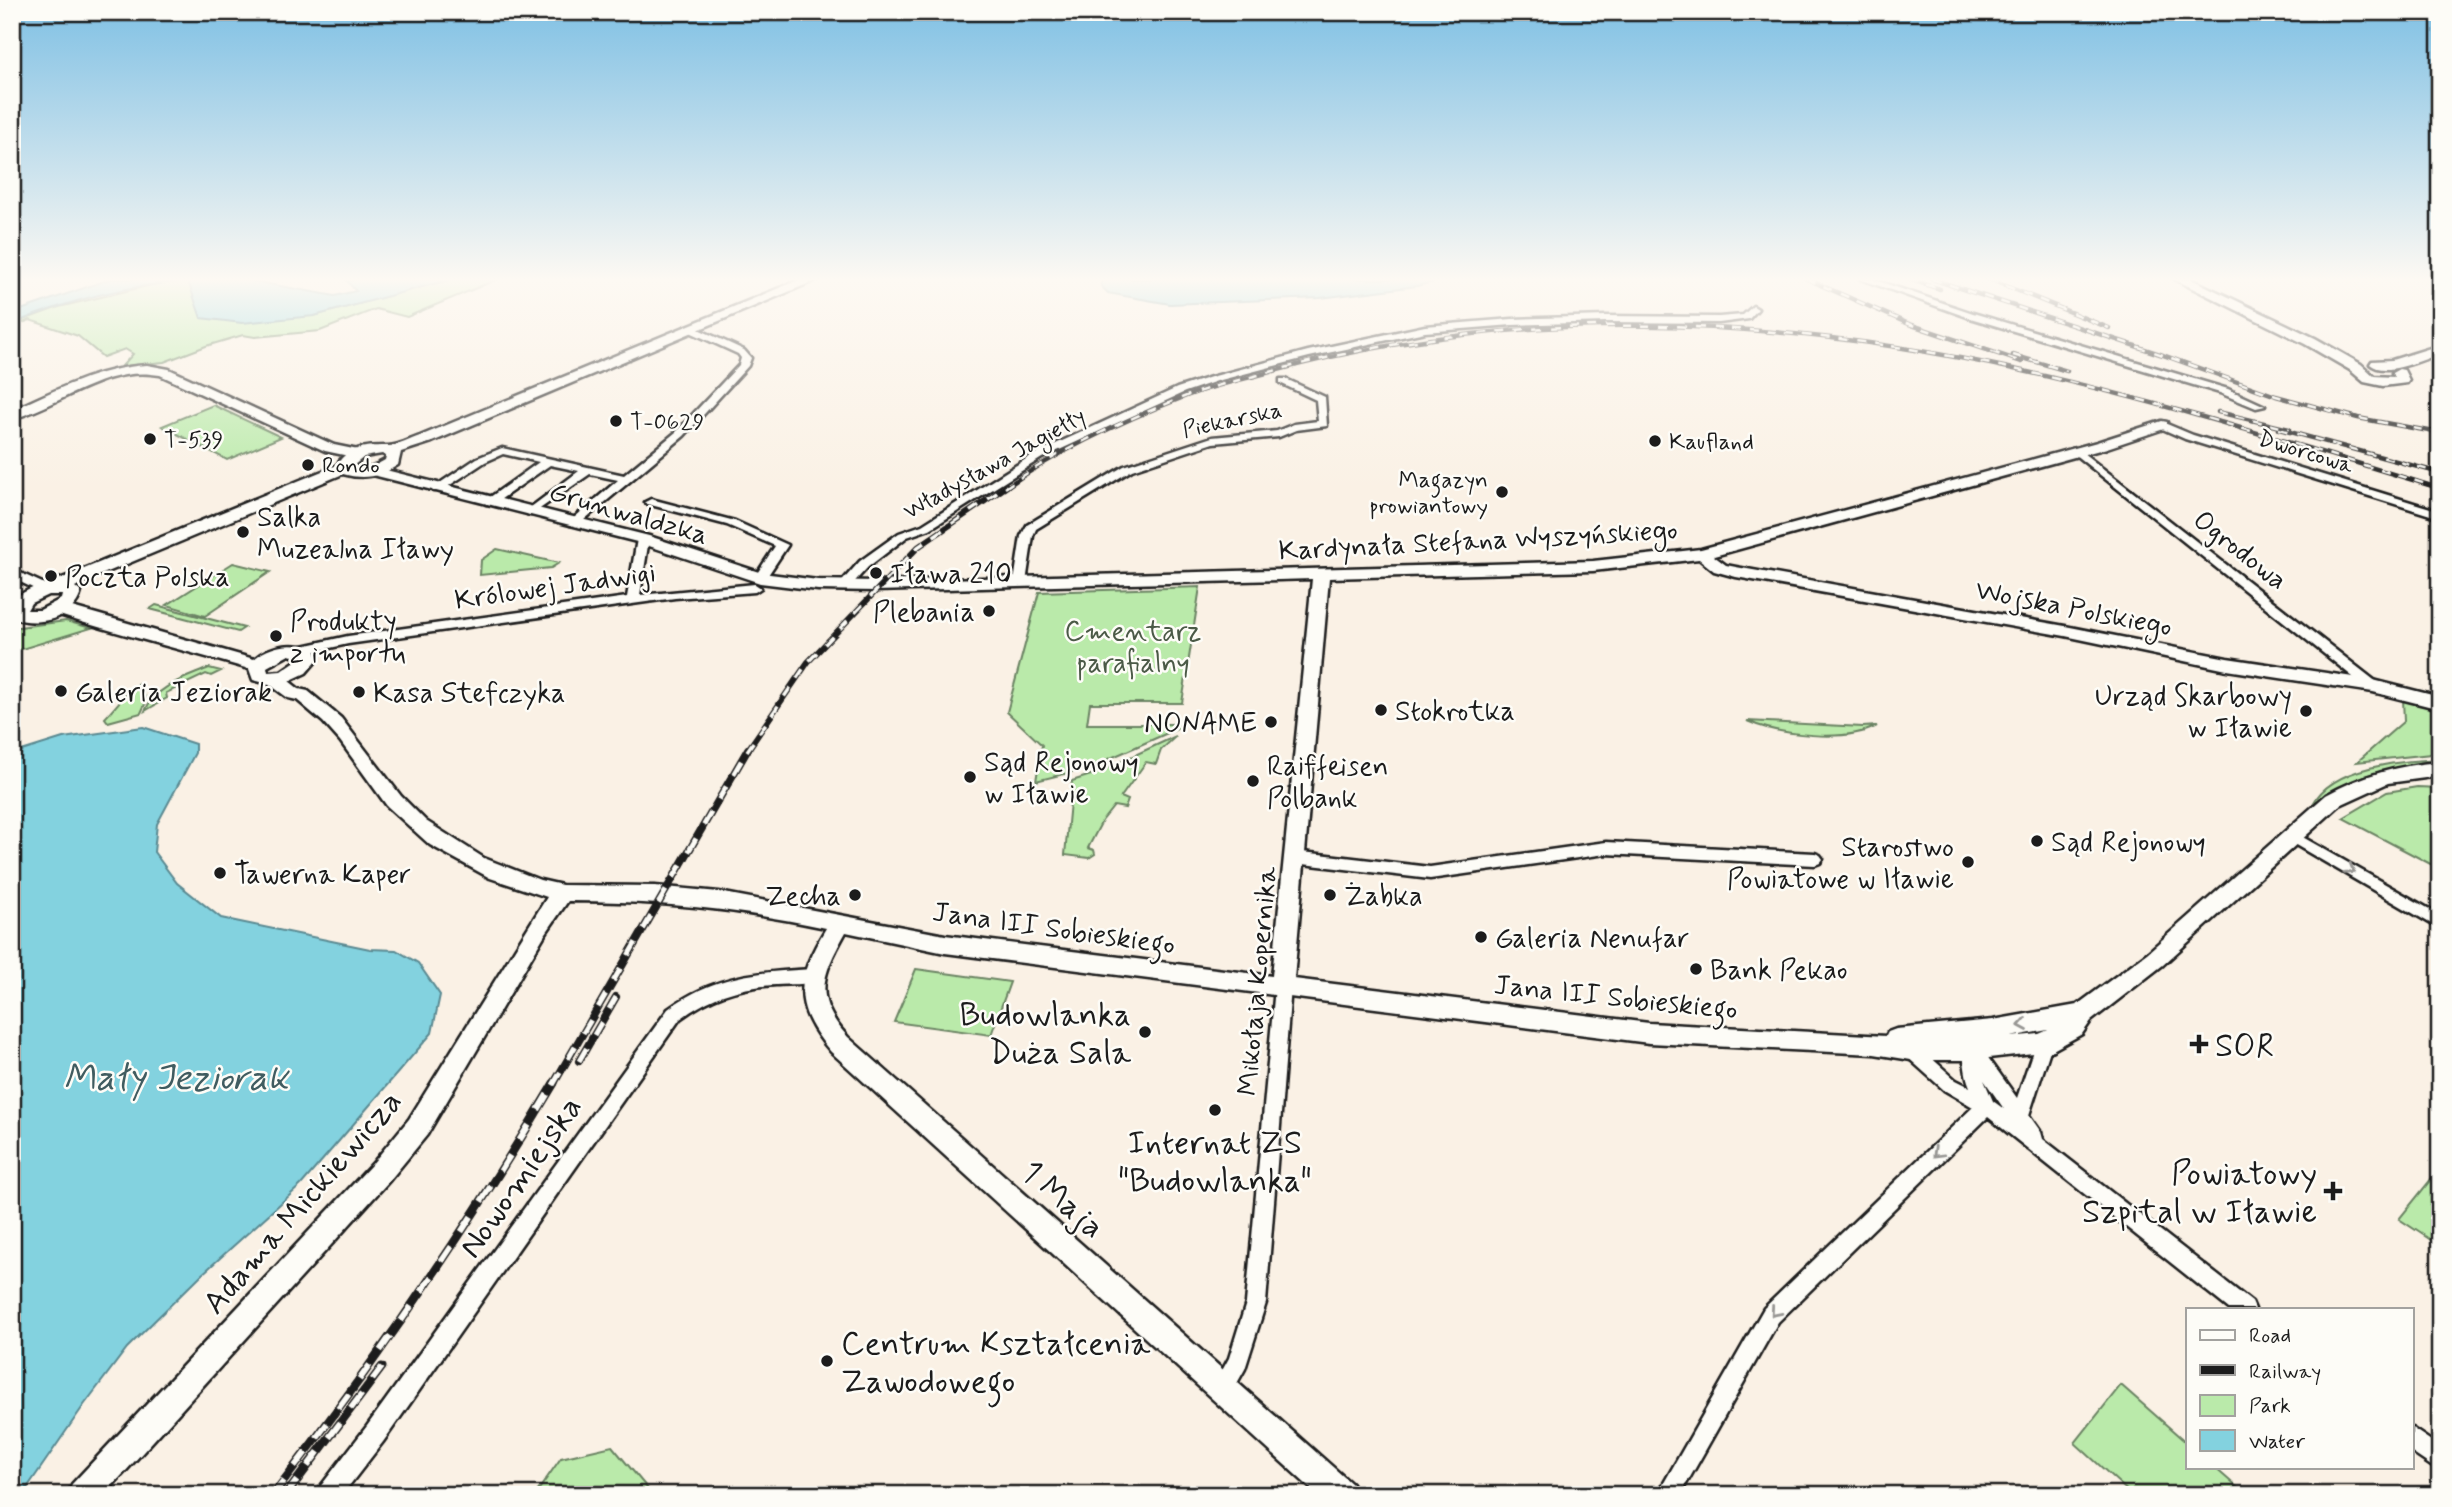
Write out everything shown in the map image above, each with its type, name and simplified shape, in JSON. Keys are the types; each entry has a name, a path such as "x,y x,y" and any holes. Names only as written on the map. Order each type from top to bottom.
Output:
{"main road":[{"path":"350,464 386,460 426,439 646,349"},
{"path":"2329,349 2366,365 2399,373"},
{"path":"2366,365 2393,364 2439,349"},
{"path":"2399,373 2403,368 2440,356"},
{"path":"2366,365 2362,375 2384,382 2402,380 2399,373"},
{"path":"16,607 23,616 33,616 62,596 115,568 350,464 378,449 386,460"}],"street":[{"path":"574,523 680,434 746,361 741,352 735,349"},
{"name":"Władysława Jagiełły","path":"843,586 864,565 903,535 926,527 1038,456 1078,435 1181,390 1331,349"},
{"path":"2084,349 2216,389 2260,406"},
{"path":"12,415 113,373 151,368 330,448 350,464"},
{"name":"Piekarska","path":"1020,582 1027,536 1031,527 1128,468 1212,440 1279,434 1294,427 1323,424 1321,399 1283,381"},
{"name":"Kardynała Stefana Wyszyńskiego","path":"843,586 1593,566 1702,554 2167,427"},
{"name":"Dworcowa","path":"2167,427 2440,515"},
{"path":"437,489 496,453 507,451 627,479"},
{"name":"Ogrodowa","path":"2078,452 2373,686"},
{"name":"Grunwaldzka","path":"386,460 402,478 643,539 758,583 843,586"},
{"path":"490,502 548,461"},
{"path":"531,512 588,470"},
{"path":"651,502 731,523 782,545 758,583"},
{"path":"633,600 643,539"},
{"name":"Wojska Polskiego","path":"1702,554 1720,568 1736,572 2065,631 2227,664 2373,686 2440,704"},
{"path":"12,573 62,596 121,629 137,630 258,667 263,660 283,650"},
{"name":"Mikołaja Kopernika","path":"1224,1387 1238,1362 1256,1303 1283,987 1283,957 1321,574"},
{"name":"Królowej Jadwigi","path":"303,660 364,640 758,583"},
{"path":"208,650 283,650 303,660"},
{"path":"274,678 303,660"},
{"path":"302,695 303,660"},
{"name":"Jana III Sobieskiego","path":"258,667 259,676 274,678 294,694 302,695 338,726 402,811 430,833 465,858 528,884 562,893 685,896 779,909 839,924 945,944 1649,1033 1874,1044 1911,1050 1967,1042"},
{"path":"1967,1042 2043,1044 2074,1027 2083,1014 2155,959 2333,800 2364,783 2411,772 2440,769"},
{"path":"2292,836 2440,923"},
{"path":"1294,857 1430,873 1606,848 1815,859"},
{"name":"Adama Mickiewicza","path":"83,1495 381,1172 418,1127 536,930 562,893"},
{"path":"813,976 839,924"},
{"name":"1 Maja","path":"813,976 812,997 817,1018 873,1076 1224,1387 1341,1495"},
{"name":"Nowomiejska","path":"328,1495 375,1434 674,1014 702,993 730,983 813,976"},
{"path":"1967,1042 2083,1014"},
{"name":"Jana III Sobieskiego","path":"1874,1044 1903,1037 1967,1042"},
{"path":"1967,1042 1973,1075 1987,1106"},
{"path":"1967,1042 2046,1153"},
{"path":"2020,1116 2043,1044"},
{"path":"1911,1050 1950,1085 1987,1106 2244,1308"},
{"path":"1668,1495 1771,1315 1987,1106"},
{"path":"2414,1441 2440,1461"}],"green space":[{"path":"94,349 124,349 103,357"},
{"path":"126,349 197,349 164,362 122,366 133,354"},
{"path":"213,405 281,437 227,460 162,426"},
{"path":"497,549 559,563 551,568 480,575 481,560"},
{"path":"233,563 270,572 205,616 167,605"},
{"name":"Cmentarz parafialny","path":"1200,587 1182,703 1090,703 1087,724 1173,724 1177,719 1180,720 1179,728 1088,768 1036,781 1042,745 1007,712 1039,592"},
{"path":"156,605 244,628 238,632 150,609"},
{"path":"66,621 91,628 12,652 12,628"},
{"path":"209,668 221,671 211,676 206,674 166,693 167,698 145,711 156,695 164,689"},
{"path":"138,684 147,700 141,713 108,722 105,718"},
{"path":"2403,699 2440,710 2440,753 2357,762 2404,721"},
{"path":"1747,721 1877,726 1864,731 1830,736 1776,730"},
{"path":"1176,736 1161,750 1156,764 1146,762 1121,797 1128,800 1125,808 1114,806 1102,821 1088,848 1094,850 1095,854 1089,858 1065,855 1072,781 1094,774"},
{"path":"2440,759 2440,763 2373,773 2342,786 2313,804 2322,791 2352,774 2388,764"},
{"path":"2417,787 2440,788 2440,869 2343,818 2387,792"},
{"path":"916,969 1010,982 991,1035 894,1022"},
{"path":"2440,1168 2440,1246 2399,1219"},
{"path":"2121,1385 2186,1442 2186,1468 2215,1468 2246,1495 2132,1495 2075,1443"},
{"path":"612,1446 653,1495 535,1495 561,1458"}],"water":[{"name":"Mały Jeziorak","path":"143,727 195,744 195,753 157,824 154,852 177,883 221,918 370,949 396,950 418,963 440,995 432,1033 301,1185 200,1276 127,1348 22,1495 12,1495 12,754 63,738"}],"railway":[{"path":"1005,488 1092,437 1184,397 1270,372 1366,349"},
{"path":"1905,349 2075,383 2180,411 2439,488"},
{"path":"1984,349 2022,362"},
{"path":"2146,349 2276,396 2358,418 2440,433"},
{"path":"2013,355 2067,371"},
{"path":"2218,412 2289,429"},
{"path":"2279,429 2440,473"},
{"path":"747,751 808,662 918,547 1007,486"},
{"path":"2433,486 2440,488"},
{"path":"553,1085 748,749"},
{"path":"579,1061 616,997"},
{"path":"273,1495 420,1294 489,1190 554,1083"},
{"path":"286,1495 382,1367"}],"place":[{"name":"T-0629","path":"616,421"},
{"name":"T-539","path":"150,439"},
{"name":"Kaufland","path":"1655,441"},
{"name":"Rondo","path":"308,465"},
{"name":"Magazyn prowiantowy","path":"1502,492"},
{"name":"Salka Muzealna Iławy","path":"243,532"},
{"name":"Iława 210","path":"876,573"},
{"name":"Poczta Polska","path":"51,576"},
{"name":"Plebania","path":"989,611"},
{"name":"Produkty z importu","path":"276,636"},
{"name":"Galeria Jeziorak","path":"61,691"},
{"name":"Kasa Stefczyka","path":"359,692"},
{"name":"Stokrotka","path":"1381,710"},
{"name":"Urząd Skarbowy w Iławie","path":"2306,711"},
{"name":"NONAME","path":"1271,722"},
{"name":"Sąd Rejonowy w Iławie","path":"970,777"},
{"name":"Raiffeisen Polbank","path":"1253,781"},
{"name":"Sąd Rejonowy","path":"2037,841"},
{"name":"Starostwo Powiatowe w Iławie","path":"1968,862"},
{"name":"Tawerna Kaper","path":"220,873"},
{"name":"Zecha","path":"855,895"},
{"name":"Żabka","path":"1330,895"},
{"name":"Galeria Nenufar","path":"1481,937"},
{"name":"Bank Pekao","path":"1696,969"},
{"name":"Budowlanka Duża Sala","path":"1145,1032"},
{"name":"SOR","path":"2199,1044"},
{"name":"Internat ZS \"Budowlanka\"","path":"1215,1110"},
{"name":"Powiatowy Szpital w Iławie","path":"2333,1191"},
{"name":"Centrum Kształcenia Zawodowego","path":"827,1361"}]}
